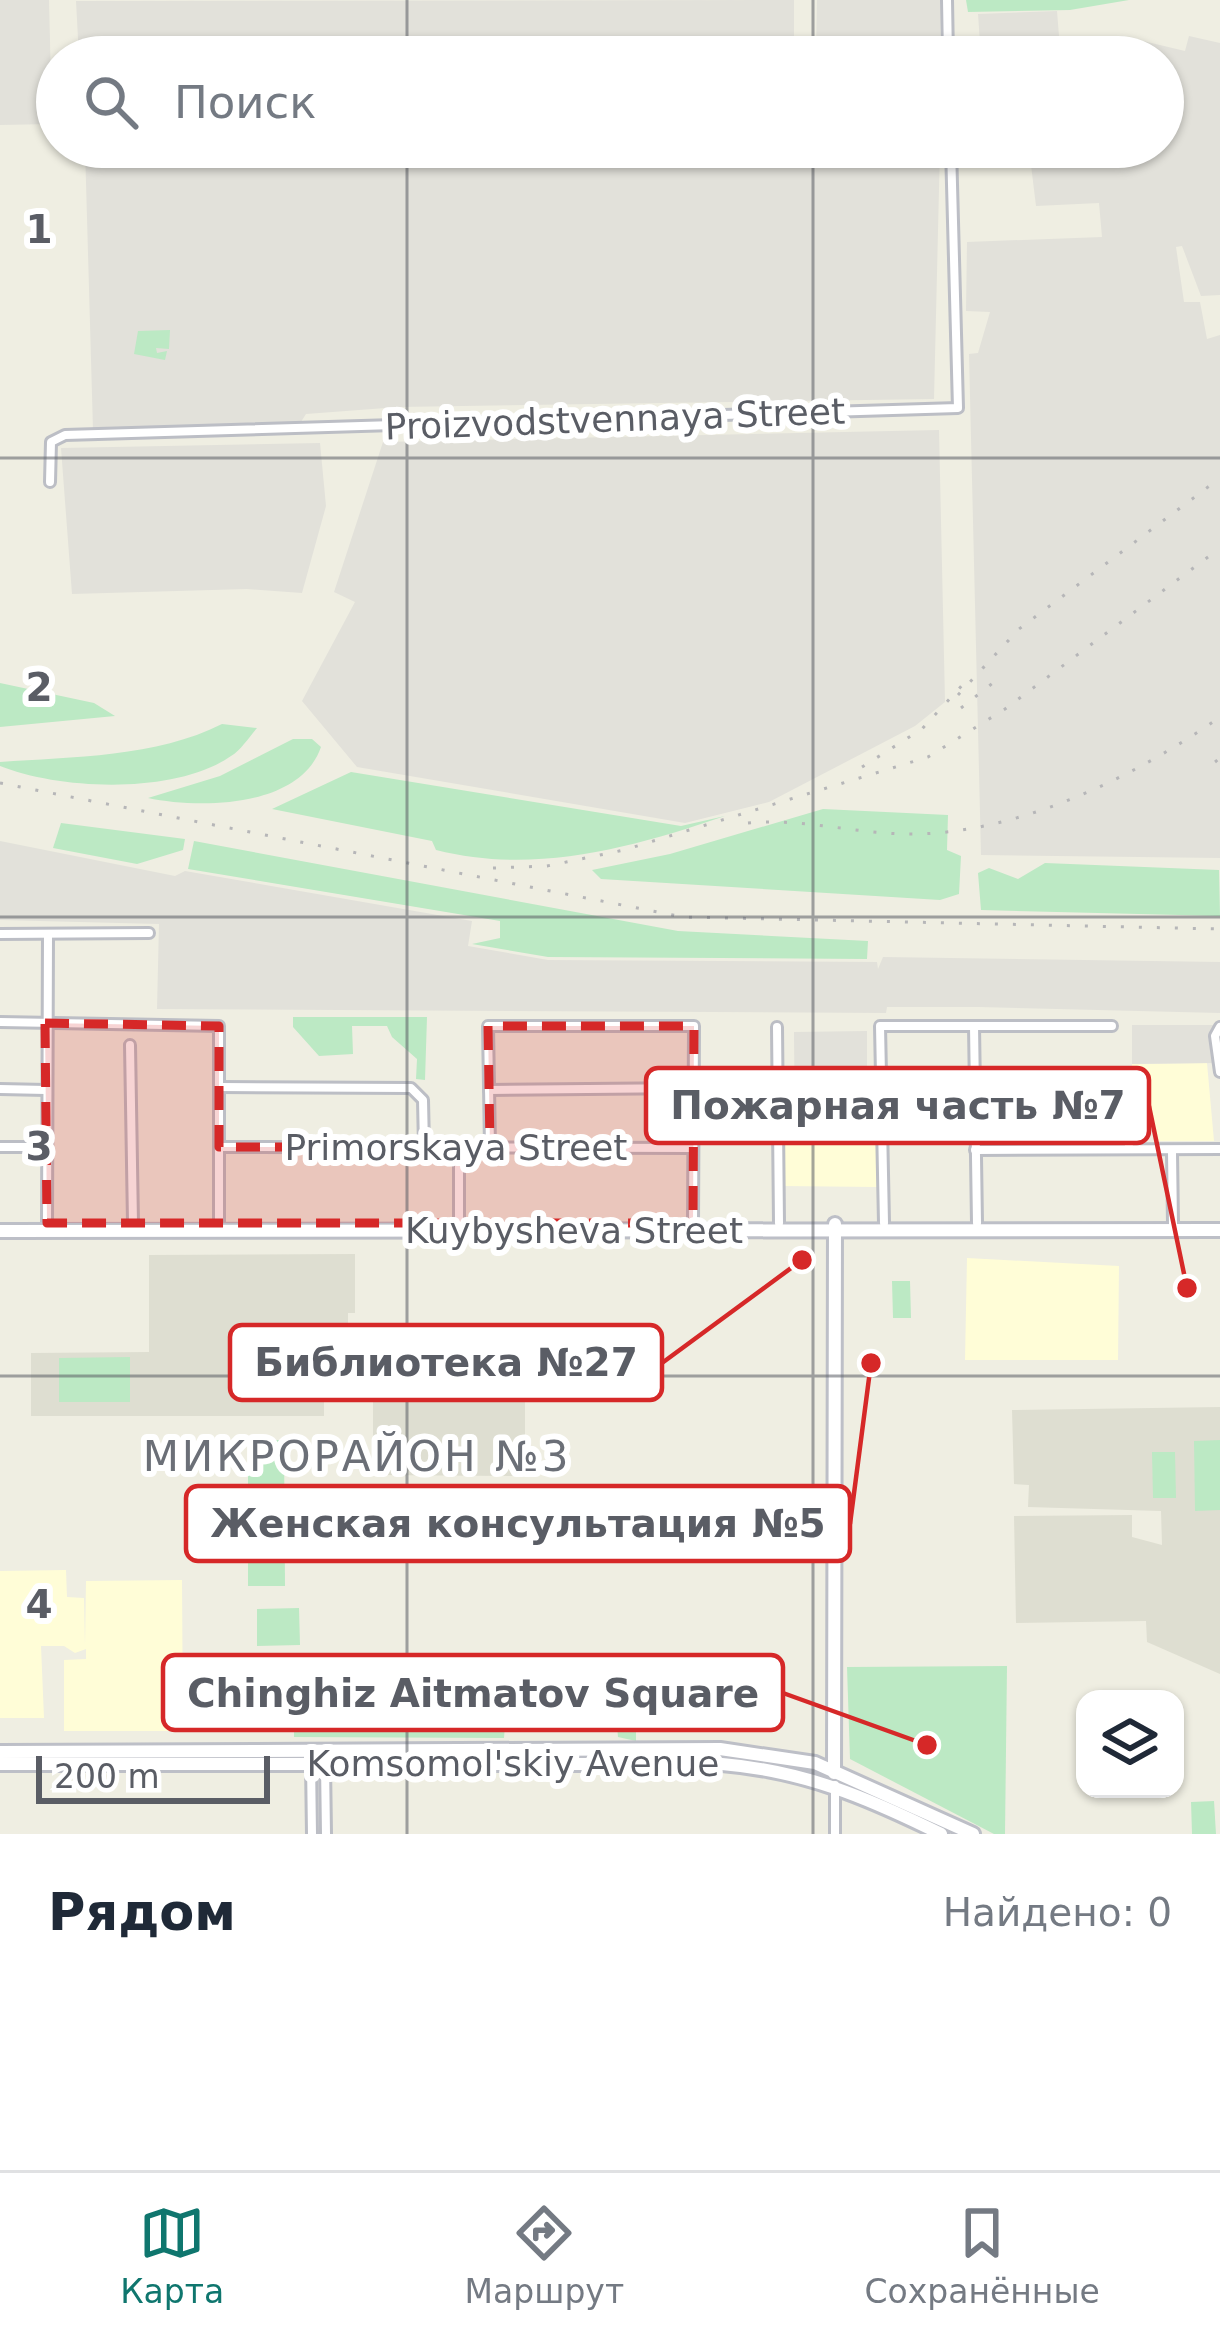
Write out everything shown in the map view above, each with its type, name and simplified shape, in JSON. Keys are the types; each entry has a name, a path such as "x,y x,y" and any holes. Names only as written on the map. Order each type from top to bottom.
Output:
{"main road":[{"name":"Kuybysheva Street","path":"693,1226 884,1222 977,1226"},
{"path":"835,1226 835,1777"},
{"name":"Kuybysheva Street","path":"0,1227 1220,1227"},
{"name":"Komsomol'skiy Avenue","path":"0,1764 720,1749 835,1777 973,1834"},
{"path":"254,1762 286,1758 281,1750"},
{"name":"Komsomol'skiy Avenue","path":"0,1753 281,1750 318,1757"},
{"name":"Komsomol'skiy Avenue","path":"835,1777 941,1834"}],"street":[{"path":"947,0 948,36"},
{"name":"Proizvodstvennaya Street","path":"50,482 51,442 65,435 958,408 952,168"},
{"path":"0,934 149,933"},
{"path":"46,1227 48,934"},
{"path":"0,1022 219,1026 219,1227"},
{"path":"490,1148 488,1026 694,1026 693,1226"},
{"path":"884,1222 880,1026 1112,1026"},
{"path":"974,1026 977,1226"},
{"path":"777,1028 779,1222"},
{"path":"1220,1028 1215,1036 1220,1072"},
{"path":"130,1045 133,1227"},
{"path":"220,1088 412,1088 423,1100 424,1148"},
{"path":"489,1090 694,1088"},
{"path":"974,1088 1126,1091 1129,1148"},
{"path":"0,1089 46,1090"},
{"path":"0,1147 46,1147"},
{"name":"Primorskaya Street","path":"219,1147 693,1148"},
{"path":"459,1148 459,1226"},
{"path":"975,1150 1220,1149"},
{"path":"1172,1152 1173,1227"},
{"path":"312,1834 318,1757"},
{"path":"318,1757 326,1834"},
{"path":"835,1777 835,1834"}],"highlighted area":[{"path":"45,1023 219,1026 219,1147 490,1147 488,1026 694,1026 693,1223 47,1223"}],"shaded area":[{"path":"0,0 49,0 50,36 36,36 36,124 0,125"},
{"path":"794,0 794,36 78,36 76,1"},
{"path":"817,0 940,0 940,36 816,36"},
{"path":"1057,11 1059,36 980,36 978,14"},
{"path":"1189,36 1220,43 1220,295 1201,296 1182,246 1176,247 1184,302 1200,302 1207,339 1220,335 1220,858 981,855 969,354 978,353 990,312 966,311 967,242 1102,237 1099,203 1036,206 1031,168 1184,168 1184,51"},
{"path":"86,168 940,168 934,399 399,407 306,414 299,425 93,430"},
{"path":"939,430 945,702 915,726 769,802 685,823 357,767 302,701 355,602 334,592 383,442"},
{"path":"320,443 326,506 302,593 247,589 72,594 61,448"},
{"path":"0,841 175,876 185,871 472,921 468,946 548,960 877,962 878,969 883,957 1220,962 1220,1013 979,1007 887,1007 886,1013 157,1009 159,924 0,920"},
{"path":"1132,1025 1215,1025 1216,1063 1132,1064"},
{"path":"867,1031 867,1139 795,1139 794,1032"},
{"path":"1207,1063 1214,1141 1155,1141 1153,1125 1132,1126 1132,1064"},
{"path":"782,1139 876,1139 877,1187 782,1186"},
{"path":"355,1254 355,1313 348,1313 348,1328 324,1334 324,1416 31,1416 31,1353 149,1352 149,1255"},
{"path":"967,1258 1119,1266 1118,1360 965,1360"},
{"path":"373,1382 525,1382 525,1476 373,1475"},
{"path":"1220,1407 1220,1674 1147,1642 1146,1621 1016,1623 1014,1516 1132,1515 1132,1537 1162,1545 1161,1511 1028,1507 1029,1485 1014,1484 1012,1410"},
{"path":"66,1570 67,1597 84,1598 85,1646 86,1581 182,1580 183,1731 64,1731 64,1660 86,1659 86,1649 75,1653 64,1646 41,1646 44,1718 0,1718 0,1571"}],"green space":[{"path":"966,0 1129,0 1070,10 968,12"},
{"path":"170,330 169,349 156,348 157,353 167,351 165,360 134,354 138,331"},
{"path":"0,683 94,703 115,716 0,727"},
{"path":"222,724 257,728 242,747 207,769 149,783 85,784 0,766 0,762 142,749"},
{"path":"293,739 312,739 321,747 310,767 271,793 220,803 148,798 220,776"},
{"path":"351,772 681,826 725,816 618,847 510,860 436,850 432,841 272,809"},
{"path":"823,809 948,815 947,850 961,856 959,894 940,900 601,879 592,870 670,854"},
{"path":"61,823 185,839 183,850 137,864 53,848"},
{"path":"194,841 678,931 868,941 867,959 548,957 472,944 500,938 500,921 188,869"},
{"path":"1045,863 1219,870 1220,916 981,910 978,873 989,868 1018,879"},
{"path":"293,1017 427,1017 425,1080 416,1079 417,1059 392,1037 387,1026 352,1026 353,1054 319,1056 293,1027"},
{"path":"892,1281 910,1281 911,1318 893,1318"},
{"path":"130,1357 130,1402 59,1402 59,1358"},
{"path":"248,1440 284,1440 285,1586 248,1586"},
{"path":"1220,1440 1220,1510 1195,1511 1194,1441"},
{"path":"1152,1452 1175,1452 1176,1498 1153,1498"},
{"path":"299,1608 300,1645 257,1646 257,1609"},
{"path":"1007,1666 1005,1834 994,1834 850,1759 847,1667"},
{"path":"436,1678 636,1680 636,1741 618,1737 617,1726 505,1726 504,1738 294,1737 294,1695 435,1695"},
{"path":"1214,1801 1216,1834 1192,1834 1191,1802"}],"railway":[{"path":"958,695 1019,629 1220,478"},
{"path":"493,868 547,866 624,850 928,757 1005,709 1220,548"},
{"path":"961,708 1003,675"},
{"path":"862,767 922,729 967,680"},
{"path":"748,823 788,822 905,834 987,825 1070,800 1110,782 1220,717"},
{"path":"1215,762 1220,758"},
{"path":"0,783 683,917 1220,929"}],"place":[{"name":"Библиотека №27","path":"802,1260"},
{"name":"Пожарная часть №7","path":"1187,1288"},
{"name":"Женская консультация №5","path":"871,1363"},
{"name":"Chinghiz Aitmatov Square","path":"927,1745"}],"district":[{"name":"МИКРОРАЙОН №3","path":"357,1456"}]}
